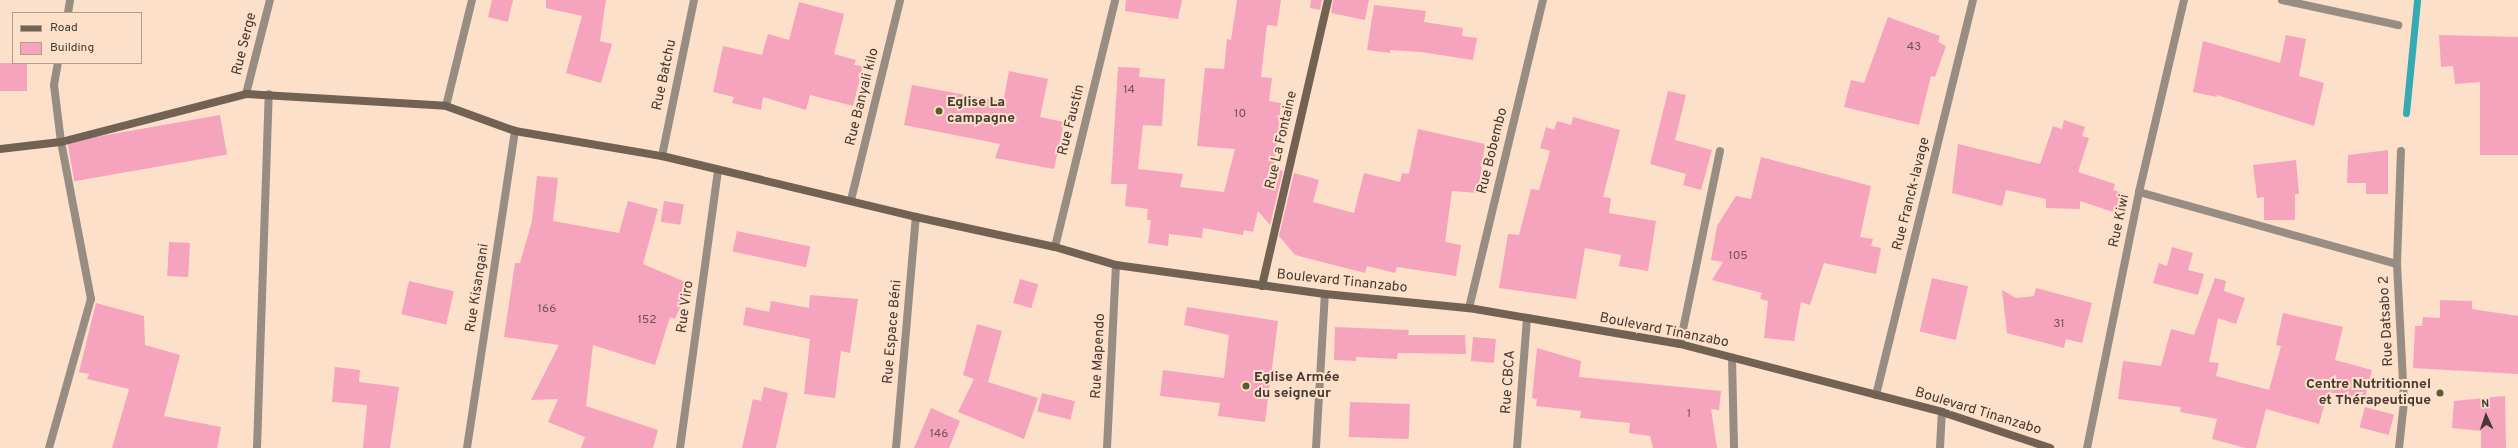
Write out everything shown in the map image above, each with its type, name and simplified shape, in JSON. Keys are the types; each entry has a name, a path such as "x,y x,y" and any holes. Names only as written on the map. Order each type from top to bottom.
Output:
{"street":[{"path":"68,12 70,0"},
{"name":"Rue Serge","path":"246,94 270,0"},
{"path":"446,106 472,0"},
{"name":"Rue Batchu","path":"662,156 694,0"},
{"name":"Rue Banyali kilo","path":"851,200 900,0"},
{"name":"Rue Faustin","path":"1055,247 1114,0"},
{"name":"Rue La Fontaine","path":"1262,286 1328,0"},
{"name":"Rue Bobembo","path":"1469,308 1543,0"},
{"name":"Rue Franck-lavage","path":"1876,395 1973,0"},
{"name":"Rue Kiwi","path":"2087,448 2139,192 2184,0"},
{"path":"2282,0 2398,25"},
{"path":"49,448 91,299 61,142 54,85 58,64"},
{"name":"Boulevard Tinanzabo","path":"0,149 61,142 246,94 269,94 446,106 515,131 662,156 851,200 916,217 1055,247 1116,265 1325,294 1469,308 1680,344 1942,412 2050,448"},
{"path":"257,448 269,94"},
{"name":"Rue Kisangani","path":"467,448 515,131"},
{"path":"1680,344 1720,150"},
{"name":"Rue Datsabo 2","path":"2399,448 2404,402 2397,264 2401,151"},
{"name":"Rue Viro","path":"680,448 718,170"},
{"name":"Rue Datsabo 2","path":"2139,192 2397,264"},
{"name":"Rue Espace Béni","path":"896,448 916,217"},
{"name":"Rue Mapendo","path":"1107,448 1116,265"},
{"path":"1316,448 1325,294"},
{"name":"Rue CBCA","path":"1517,448 1527,318"},
{"path":"1732,358 1734,448"},
{"path":"1940,448 1942,412"}],"building":[{"path":"492,0 513,0 508,22 488,17"},
{"path":"546,0 606,0 600,41 612,44 601,83 566,73 582,16 546,8"},
{"path":"1126,0 1182,0 1178,19 1125,11"},
{"path":"1237,0 1281,0 1277,26 1267,25 1261,77 1272,78 1269,101 1281,103 1274,168 1283,171 1270,225 1258,211 1253,232 1244,230 1243,235 1203,228 1202,238 1169,234 1168,246 1148,243 1151,220 1147,220 1148,209 1125,206 1127,184 1111,184 1118,67 1140,68 1139,77 1165,79 1162,126 1143,125 1138,169 1183,174 1180,187 1224,192 1235,149 1197,146 1205,68 1224,69 1227,39 1231,40"},
{"path":"1311,0 1322,0 1320,10 1310,8"},
{"path":"1333,0 1369,0 1365,20 1331,13"},
{"path":"799,2 844,14 834,54 856,60 854,65 863,66 853,106 810,95 806,110 763,97 761,110 732,103 734,97 713,92 723,46 762,55 768,34 789,40"},
{"path":"1374,5 1426,11 1424,22 1463,28 1462,36 1477,38 1473,60 1421,52 1390,50 1390,53 1367,50"},
{"path":"1888,17 1940,36 1938,42 1946,46 1935,77 1931,76 1919,125 1844,107 1851,80 1864,83"},
{"path":"2286,35 2306,39 2299,76 2324,83 2314,126 2217,95 2217,97 2193,92 2203,41 2280,63"},
{"path":"2439,35 2518,37 2518,155 2480,155 2480,82 2455,84 2453,66 2441,67"},
{"path":"0,63 27,64 27,91 0,91"},
{"path":"1009,71 1048,79 1040,117 1064,122 1054,169 995,158 1000,144 904,125 912,85 1003,102"},
{"path":"1668,91 1686,95 1675,140 1712,150 1701,190 1683,185 1686,174 1650,164"},
{"path":"220,115 227,154 74,181 67,142"},
{"path":"1573,117 1620,130 1603,197 1611,198 1609,213 1656,221 1648,271 1619,266 1621,255 1585,248 1576,299 1499,288 1508,234 1519,235 1531,189 1539,190 1550,151 1540,148 1546,127 1554,130 1557,121 1571,125"},
{"path":"2064,120 2085,127 2082,136 2089,138 2078,172 2115,184 2113,190 2123,193 2116,213 2080,201 2080,209 2046,208 2046,199 2006,190 2002,206 1952,193 1958,144 2040,164 2053,126 2062,129"},
{"path":"1418,129 1485,144 1478,193 1452,191 1445,242 1461,245 1456,276 1397,267 1395,273 1367,266 1365,273 1295,255 1279,236 1294,173 1319,180 1313,202 1354,213 1364,173 1400,182 1402,173 1409,174"},
{"path":"2388,150 2388,194 2366,194 2366,183 2347,183 2348,155"},
{"path":"1761,157 1871,186 1860,237 1873,239 1871,246 1881,248 1876,274 1824,263 1810,305 1801,302 1794,341 1764,338 1768,301 1760,299 1762,293 1712,280 1723,262 1711,260 1717,226 1736,196 1751,199"},
{"path":"2296,160 2299,194 2295,194 2295,220 2264,220 2264,197 2257,198 2253,165"},
{"path":"537,176 558,178 553,221 619,233 628,201 658,209 643,264 690,284 675,319 670,317 655,365 593,345 586,406 658,430 653,448 581,448 585,437 548,422 558,399 531,400 559,345 504,337 515,263 520,263 532,221"},
{"path":"664,201 684,204 680,225 661,222"},
{"path":"737,231 810,247 806,267 733,252"},
{"path":"169,242 190,243 188,277 167,276"},
{"path":"2172,247 2193,253 2188,270 2204,274 2198,295 2153,283 2159,263 2167,266"},
{"path":"1932,278 1968,286 1956,340 1920,332"},
{"path":"2215,278 2226,281 2224,291 2245,298 2236,324 2218,318 2209,362 2219,363 2216,376 2269,390 2281,346 2276,345 2283,313 2343,327 2335,360 2372,370 2364,401 2328,392 2319,424 2266,409 2256,448 2246,448 2212,439 2217,419 2180,412 2181,407 2118,399 2123,361 2161,366 2171,329 2194,335"},
{"path":"1020,279 1038,284 1031,308 1013,303"},
{"path":"409,281 454,291 446,324 401,314"},
{"path":"2036,288 2092,303 2082,343 2066,339 2064,348 2007,333 2002,290 2016,298 2034,296"},
{"path":"810,295 858,299 850,353 841,351 835,398 804,394 810,339 743,325 746,307 769,312 771,301 809,308"},
{"path":"2440,300 2472,301 2472,309 2518,316 2518,374 2413,368 2415,326 2422,326 2423,317 2440,318"},
{"path":"96,303 144,316 145,345 180,355 164,416 221,427 217,448 112,448 129,389 87,379 89,374 79,372"},
{"path":"1187,307 1278,321 1265,422 1218,416 1220,403 1160,396 1163,370 1224,378 1229,335 1184,325"},
{"path":"977,324 1002,331 988,382 1038,398 1024,439 958,412 974,379 963,375"},
{"path":"1335,327 1409,330 1408,335 1465,335 1466,354 1398,353 1397,359 1356,357 1356,361 1334,360"},
{"path":"1473,337 1496,339 1494,363 1471,361"},
{"path":"1537,348 1581,361 1579,377 1721,391 1719,410 1711,409 1717,448 1653,448 1650,436 1629,433 1630,423 1580,418 1581,411 1536,406 1537,399 1532,398"},
{"path":"335,367 360,370 359,382 399,387 390,448 363,448 367,405 332,402"},
{"path":"764,387 788,393 776,448 742,448 753,399 761,401"},
{"path":"1042,393 1075,401 1070,420 1037,411"},
{"path":"2505,396 2506,448 2481,448 2481,431 2452,428 2454,401"},
{"path":"1350,402 1410,404 1409,439 1349,437"},
{"path":"2365,407 2394,415 2389,435 2360,427"},
{"path":"931,408 960,421 949,448 914,448"}],"waterway":[{"path":"2406,113 2417,0"}],"place":[{"name":"Eglise La campagne","path":"939,111"},
{"name":"Eglise Armée du seigneur","path":"1246,386"},
{"name":"Centre Nutritionnel et Thérapeutique","path":"2440,393"}]}
